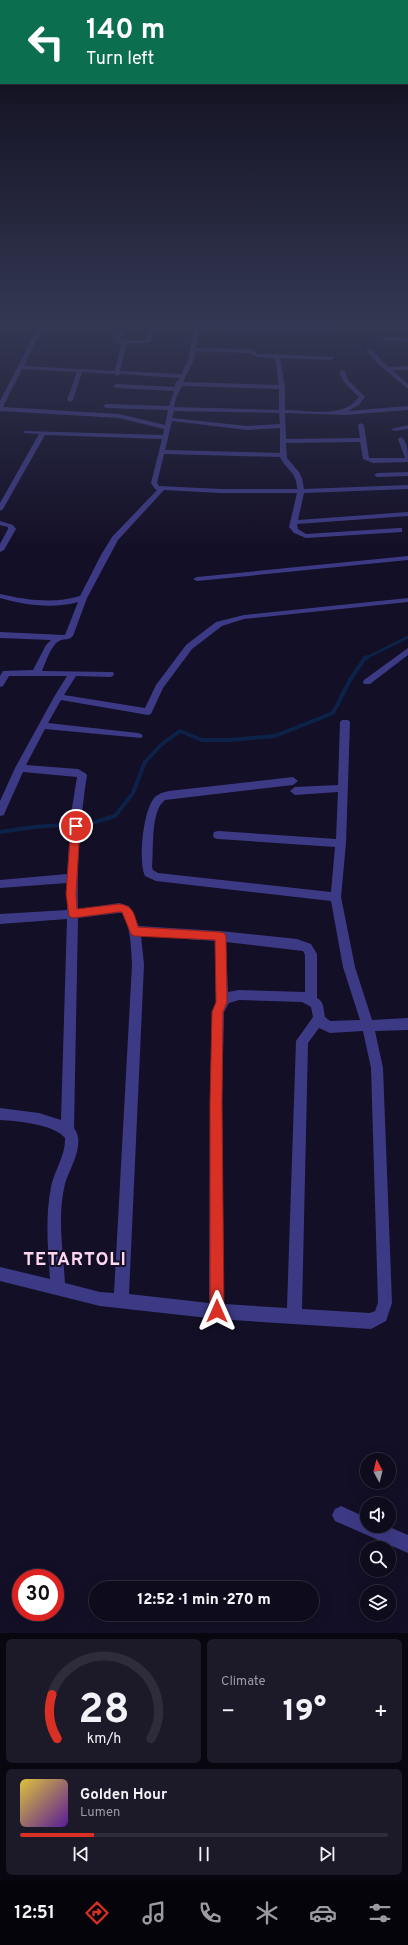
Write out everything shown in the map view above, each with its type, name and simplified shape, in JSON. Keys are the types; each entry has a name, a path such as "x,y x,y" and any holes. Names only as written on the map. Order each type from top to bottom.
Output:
{"street":[{"path":"5,398 0,408 119,416 168,428"},
{"path":"174,398 166,437 154,483 157,488 301,491 408,487"},
{"path":"282,398 284,455 286,462 297,473 301,491 294,522 294,530 299,534 306,536 399,530"},
{"path":"340,413 357,404 361,398"},
{"path":"106,406 282,413 340,413 408,408"},
{"path":"169,419 246,428 283,426"},
{"path":"361,425 364,456 368,461 408,460 401,439"},
{"path":"394,429 408,427"},
{"path":"26,432 166,437"},
{"path":"0,509 43,433"},
{"path":"283,441 362,440"},
{"path":"162,452 284,455"},
{"path":"377,475 408,474"},
{"path":"0,635 58,639 69,636 83,598 115,539 162,489"},
{"path":"294,522 408,514"},
{"path":"0,523 8,524 12,529 0,550"},
{"path":"197,579 408,558"},
{"path":"0,596 22,602 68,602 83,598"},
{"path":"58,697 148,712 159,687 189,647 219,624 244,617 408,600"},
{"path":"36,674 50,645 58,639"},
{"path":"367,682 408,651"},
{"path":"0,684 3,673 110,674"},
{"path":"0,812 20,768 58,697 73,674"},
{"path":"0,1274 100,1298 121,1301 217,1311 371,1321 381,1316 385,1303 377,1068 368,1025 349,967 336,897 341,843 344,722"},
{"path":"43,726 138,736"},
{"path":"20,768 78,773 82,775 76,814 71,894 73,914 67,1129"},
{"path":"336,897 156,878 149,873 147,866 151,819 155,803 161,797 169,795 294,786 343,788"},
{"path":"218,835 341,843"},
{"path":"0,884 72,878"},
{"path":"0,919 73,914 119,908 125,909 129,914 134,931 138,965 121,1301"},
{"path":"134,931 220,936 297,944 307,947 311,954 311,1000"},
{"path":"217,1311 216,1095 218,1012 222,1002 220,936"},
{"path":"222,1002 229,996 239,995 303,997 316,1004 319,1019 323,1025 330,1027 408,1024"},
{"path":"294,1316 302,1041 319,1019"},
{"path":"0,1114 27,1117 59,1125 67,1129 71,1135 72,1143 58,1185 56,1202 58,1288"},
{"path":"341,1515 408,1544"}],"waterway":[{"path":"368,657 408,637"},
{"path":"0,832 34,827 92,823 115,816 133,793 145,762 162,744 180,731 202,740 230,740 275,736 333,713 350,680 365,658 368,657"}],"district":[{"name":"TETARTOLI","path":"75,1259"}],"route":[{"path":"76,826 71,894 73,914 119,908 125,909 129,914 134,931 220,936 222,1002 218,1012 216,1102 217,1311"}]}
